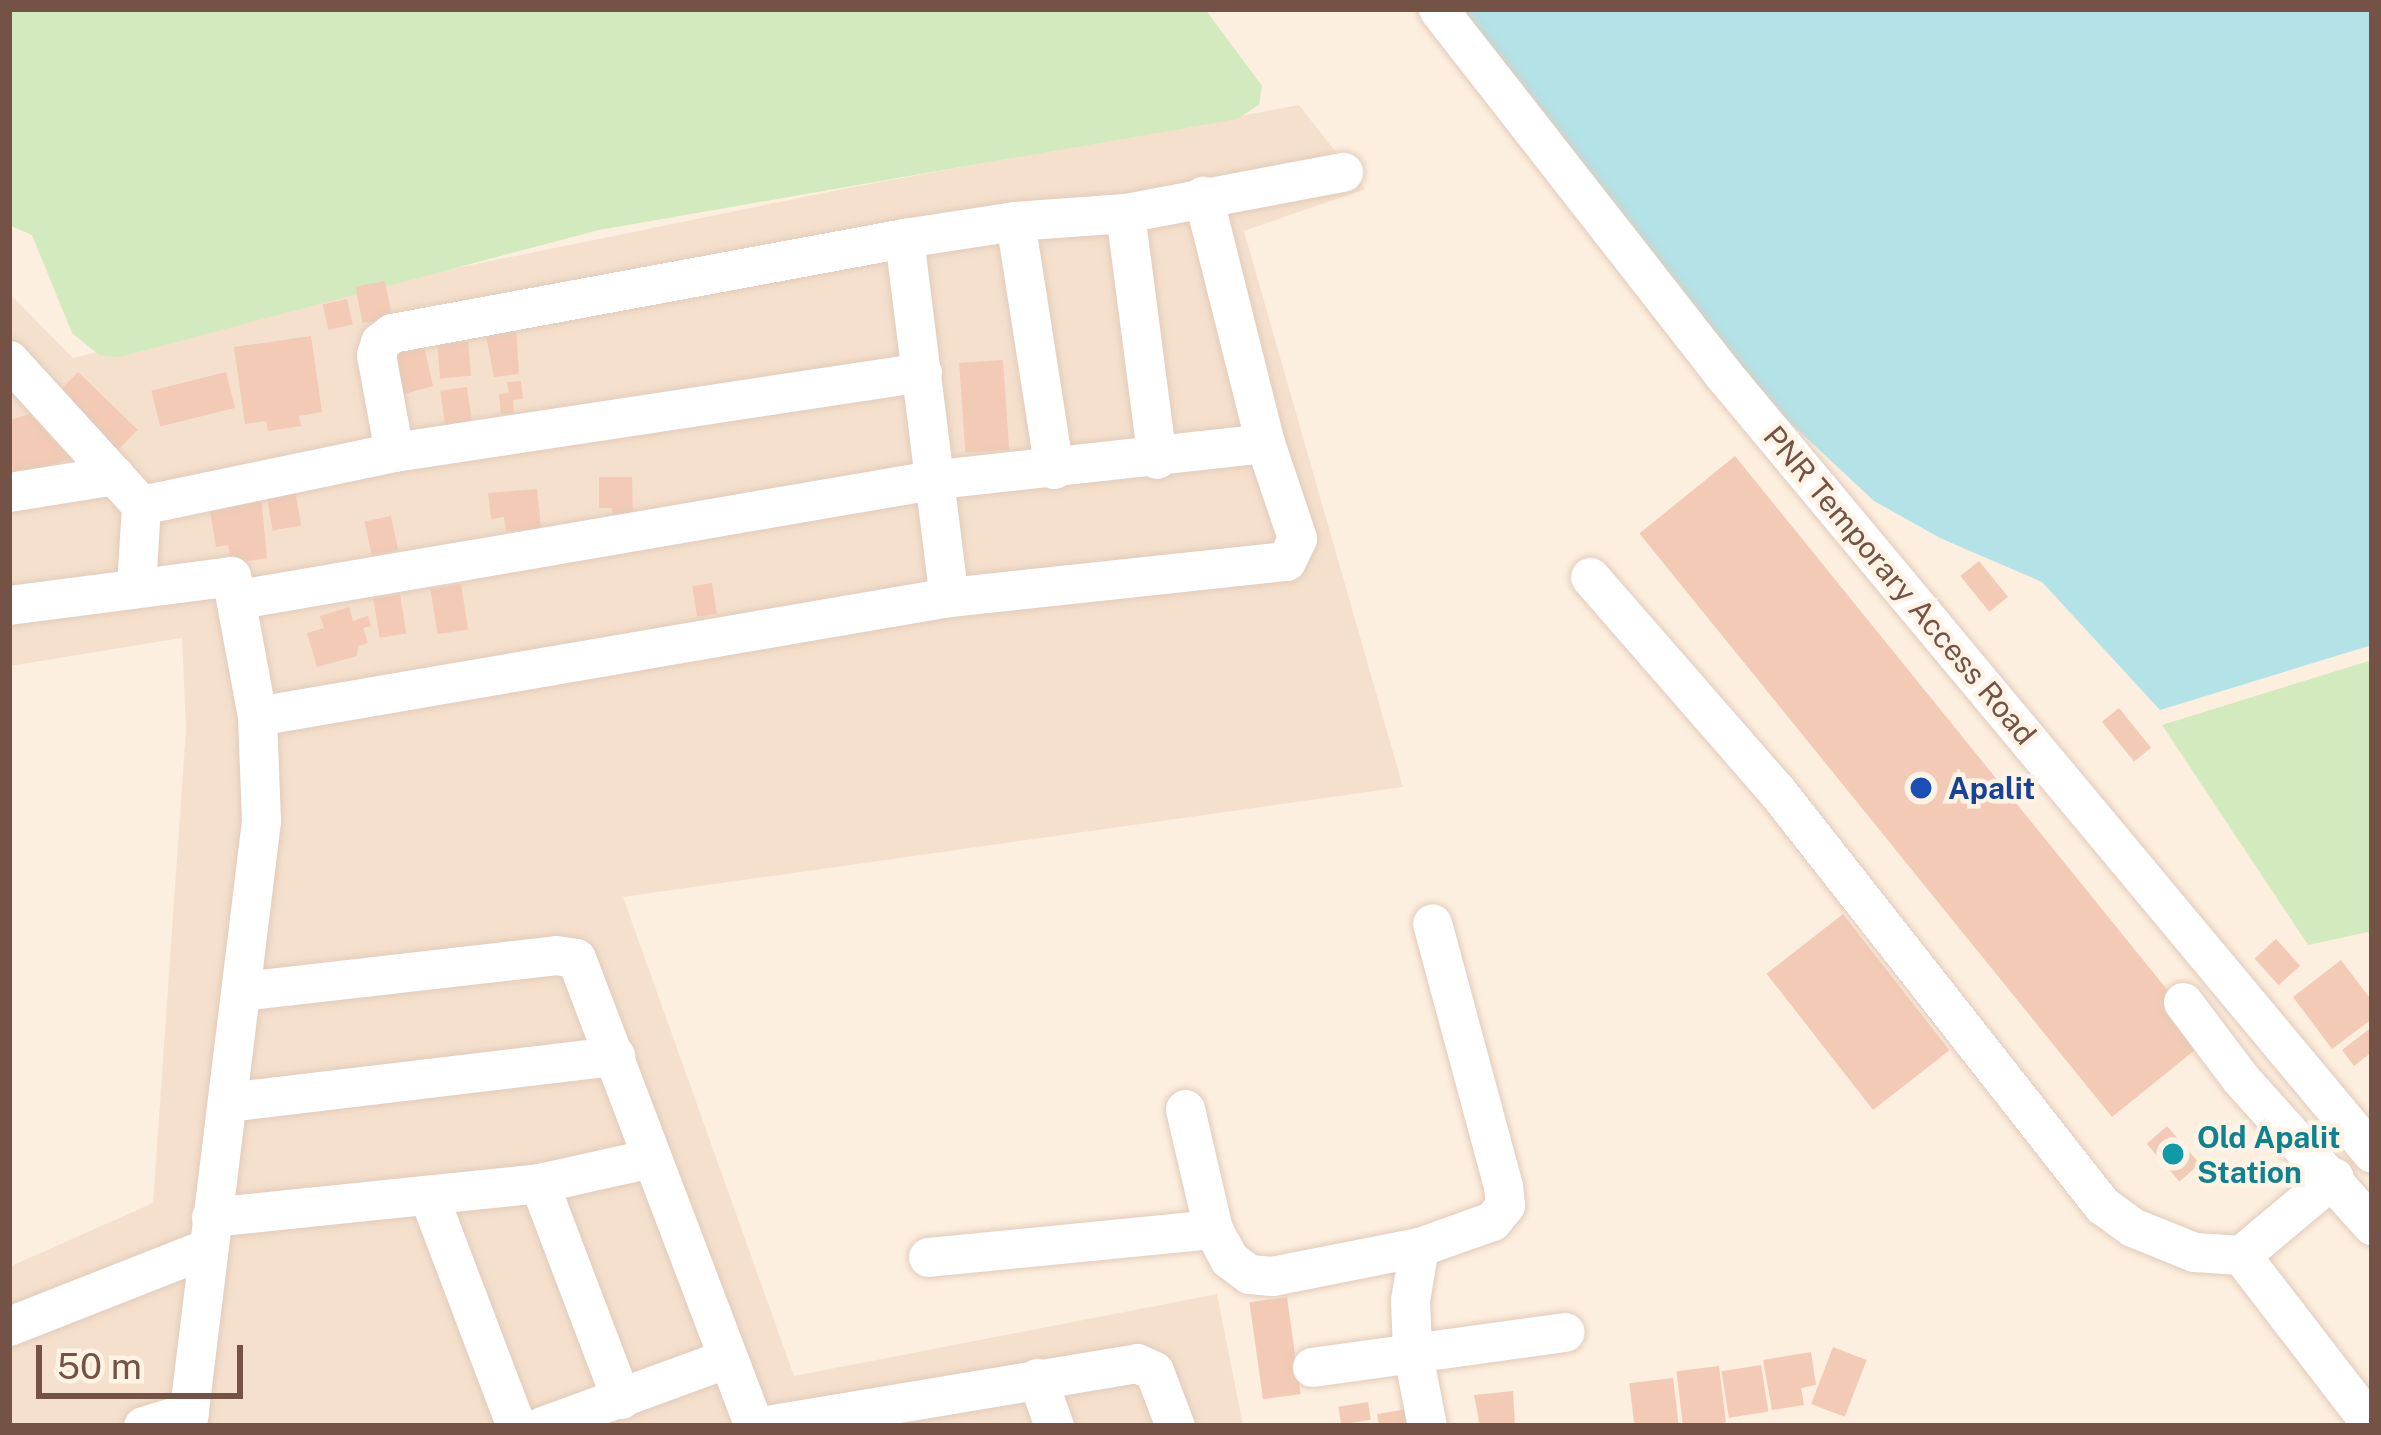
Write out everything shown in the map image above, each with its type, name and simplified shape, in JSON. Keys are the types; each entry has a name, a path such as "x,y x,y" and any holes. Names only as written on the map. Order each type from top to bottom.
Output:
{"street":[{"name":"PNR Temporary Access Road","path":"1438,9 1723,374 2372,1153"},
{"path":"394,452 376,355 392,333 904,238 1016,221 1125,212 1343,172"},
{"path":"257,716 949,597 1286,561 1298,538 1265,443 1203,196"},
{"path":"1125,212 1157,459"},
{"path":"1016,221 1054,470"},
{"path":"904,238 938,479 949,597"},
{"path":"9,361 128,490 136,586"},
{"path":"9,492 128,490 922,372"},
{"path":"239,599 938,479 1157,459 1265,443"},
{"path":"9,605 231,575 239,599 257,716 261,821 242,992 188,1419 143,1426"},
{"path":"1590,577 1776,790 2102,1205 2132,1227 2194,1252 2241,1255 2334,1177"},
{"path":"1186,1108 1213,1229 1229,1259 1249,1274 1272,1276 1419,1247 1492,1221 1505,1205 1432,923"},
{"path":"242,992 556,955 576,958 758,1426 1137,1363 1154,1371 1175,1426"},
{"path":"2183,1002 2240,1078 2334,1177 2372,1225"},
{"path":"227,1102 615,1056"},
{"path":"9,1326 209,1233 539,1183 651,1158"},
{"path":"539,1183 621,1399"},
{"path":"429,1197 516,1426"},
{"path":"928,1256 1213,1229"},
{"path":"1419,1247 1410,1300 1412,1349 1427,1426"},
{"path":"2241,1255 2372,1425"},
{"path":"1312,1367 1412,1349 1565,1332"},
{"path":"542,1426 728,1358"},
{"path":"1036,1378 1054,1426"}],"shaded area":[{"path":"1299,105 1365,189 1244,231 1403,787 623,897 794,1376 1217,1294 1243,1426 9,1426 9,1267 153,1203 186,729 182,638 9,666 9,293 73,358 344,291 848,188"}],"green space":[{"path":"9,9 1205,9 1262,86 1259,105 1237,119 599,230 119,357 99,355 72,333 32,235 9,225"},
{"path":"2372,660 2372,939 2368,932 2308,945 2162,725"}],"water":[{"path":"1431,9 2372,9 2372,645 2160,710 2042,582 1940,538 1874,501 1613,257"}],"building":[{"path":"385,281 392,317 363,323 356,287"},
{"path":"347,299 353,324 328,330 323,305"},
{"path":"516,327 519,374 494,377 485,331"},
{"path":"311,336 322,412 299,416 301,426 268,431 266,421 245,424 234,347"},
{"path":"468,341 471,376 440,379 437,344"},
{"path":"424,345 433,386 401,395 394,350"},
{"path":"1003,360 1009,450 965,453 959,363"},
{"path":"78,372 138,430 111,457 52,399"},
{"path":"226,372 235,408 160,427 151,391"},
{"path":"521,381 523,399 513,400 514,413 501,414 499,394 509,393 507,382"},
{"path":"467,387 472,424 445,427 440,391"},
{"path":"30,414 71,459 13,476 9,420"},
{"name":"Apalit","path":"1735,456 2208,1040 2112,1117 1639,533"},
{"path":"599,477 632,477 633,516 613,516 612,508 599,508"},
{"path":"537,489 541,528 506,532 504,517 491,519 488,493"},
{"path":"295,490 301,525 273,530 266,495"},
{"path":"261,496 267,558 231,564 228,545 216,547 209,505"},
{"path":"391,516 398,550 372,556 365,522"},
{"path":"1979,561 2008,597 1989,612 1960,576"},
{"path":"712,583 717,614 697,617 692,586"},
{"path":"461,584 468,629 438,634 430,589"},
{"path":"400,594 406,634 380,638 373,598"},
{"path":"349,607 353,621 368,616 371,626 363,628 368,643 358,646 357,656 317,667 307,633 324,628 320,616"},
{"path":"2119,708 2151,748 2134,761 2102,722"},
{"path":"1843,914 1950,1050 1873,1110 1767,974"},
{"path":"2276,939 2300,966 2279,985 2254,958"},
{"path":"2341,960 2372,1001 2372,1019 2332,1049 2293,997"},
{"path":"2372,1027 2372,1052 2354,1066 2342,1050"},
{"name":"Old Apalit Station","path":"2167,1126 2200,1164 2179,1181 2147,1144"},
{"path":"1287,1297 1301,1394 1263,1399 1249,1302"},
{"path":"1833,1347 1867,1360 1845,1417 1811,1404"},
{"path":"1811,1352 1816,1385 1801,1388 1804,1405 1772,1410 1763,1360"},
{"path":"1761,1365 1768,1411 1729,1418 1721,1371"},
{"path":"1719,1366 1726,1423 1683,1426 1676,1371"},
{"path":"1673,1378 1679,1426 1635,1426 1629,1383"},
{"path":"1513,1391 1515,1426 1480,1426 1474,1395"},
{"path":"1368,1402 1371,1420 1341,1424 1338,1407"},
{"path":"1420,1407 1423,1426 1379,1426 1377,1414"}],"place":[{"name":"Apalit","path":"1921,788"},
{"name":"Old Apalit Station","path":"2173,1154"}]}
